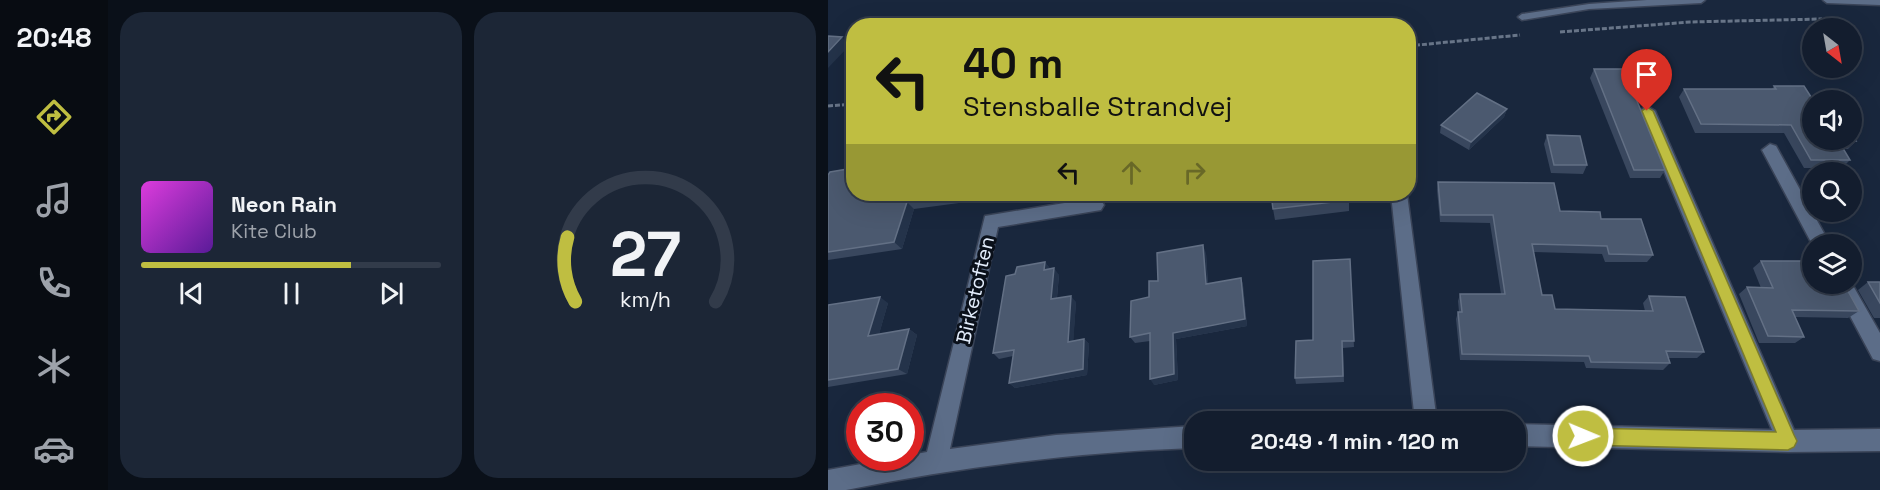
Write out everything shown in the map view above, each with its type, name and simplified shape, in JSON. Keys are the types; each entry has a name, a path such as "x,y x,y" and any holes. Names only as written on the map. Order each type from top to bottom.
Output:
{"street":[{"path":"1647,111 1788,441"},
{"path":"1770,150 1816,234"},
{"path":"1400,201 1425,411"},
{"name":"Birketoften","path":"936,460 992,221 1095,205"},
{"path":"1848,294 1880,352"},
{"path":"1526,435 1788,441 1880,440"},
{"path":"828,482 936,460 1146,438 1184,437"}],"lane":[{"path":"1522,17 1558,9 1601,4 1701,0"},
{"path":"1827,0 1880,2"}],"path":[{"path":"1550,33 1690,22 1802,20"},
{"path":"1416,45 1527,34"},
{"path":"828,106 846,105"}],"building":[{"path":"828,36 842,37 828,52"},
{"path":"1594,69 1624,69 1665,170 1634,170"},
{"path":"1774,86 1804,86 1807,90 1802,90 1802,144 1791,125 1701,124 1684,89 1776,89"},
{"path":"1477,93 1507,109 1471,142 1441,125"},
{"path":"1547,135 1580,136 1587,165 1554,165"},
{"path":"1805,150 1844,150 1850,160 1811,160"},
{"path":"846,169 846,201 914,201 907,202 894,242 828,252 828,175 830,172"},
{"path":"1438,182 1554,183 1560,211 1600,212 1601,219 1641,219 1653,255 1609,254 1607,246 1532,244 1542,295 1552,295 1555,309 1653,311 1649,296 1685,297 1704,352 1666,351 1670,363 1591,362 1589,356 1462,354 1458,312 1462,312 1460,294 1505,294 1493,215 1441,215"},
{"path":"1272,201 1341,201 1273,209"},
{"path":"1203,245 1206,284 1241,278 1245,319 1173,333 1174,374 1150,379 1150,333 1130,337 1131,301 1149,297 1149,281 1158,281 1157,253"},
{"path":"1350,259 1354,341 1342,341 1343,376 1295,378 1296,341 1313,340 1313,261"},
{"path":"1761,261 1802,261 1802,294 1850,294 1859,311 1792,310 1804,337 1768,336 1747,287 1773,288"},
{"path":"1045,262 1044,270 1054,268 1051,299 1071,296 1068,342 1084,339 1083,369 1009,383 1014,350 993,353 1006,276 1015,274 1017,267"},
{"path":"1868,282 1880,282 1880,303"},
{"path":"880,297 868,336 909,329 898,369 828,380 828,305"}],"route":[{"path":"1583,436 1788,441 1647,111"}]}
